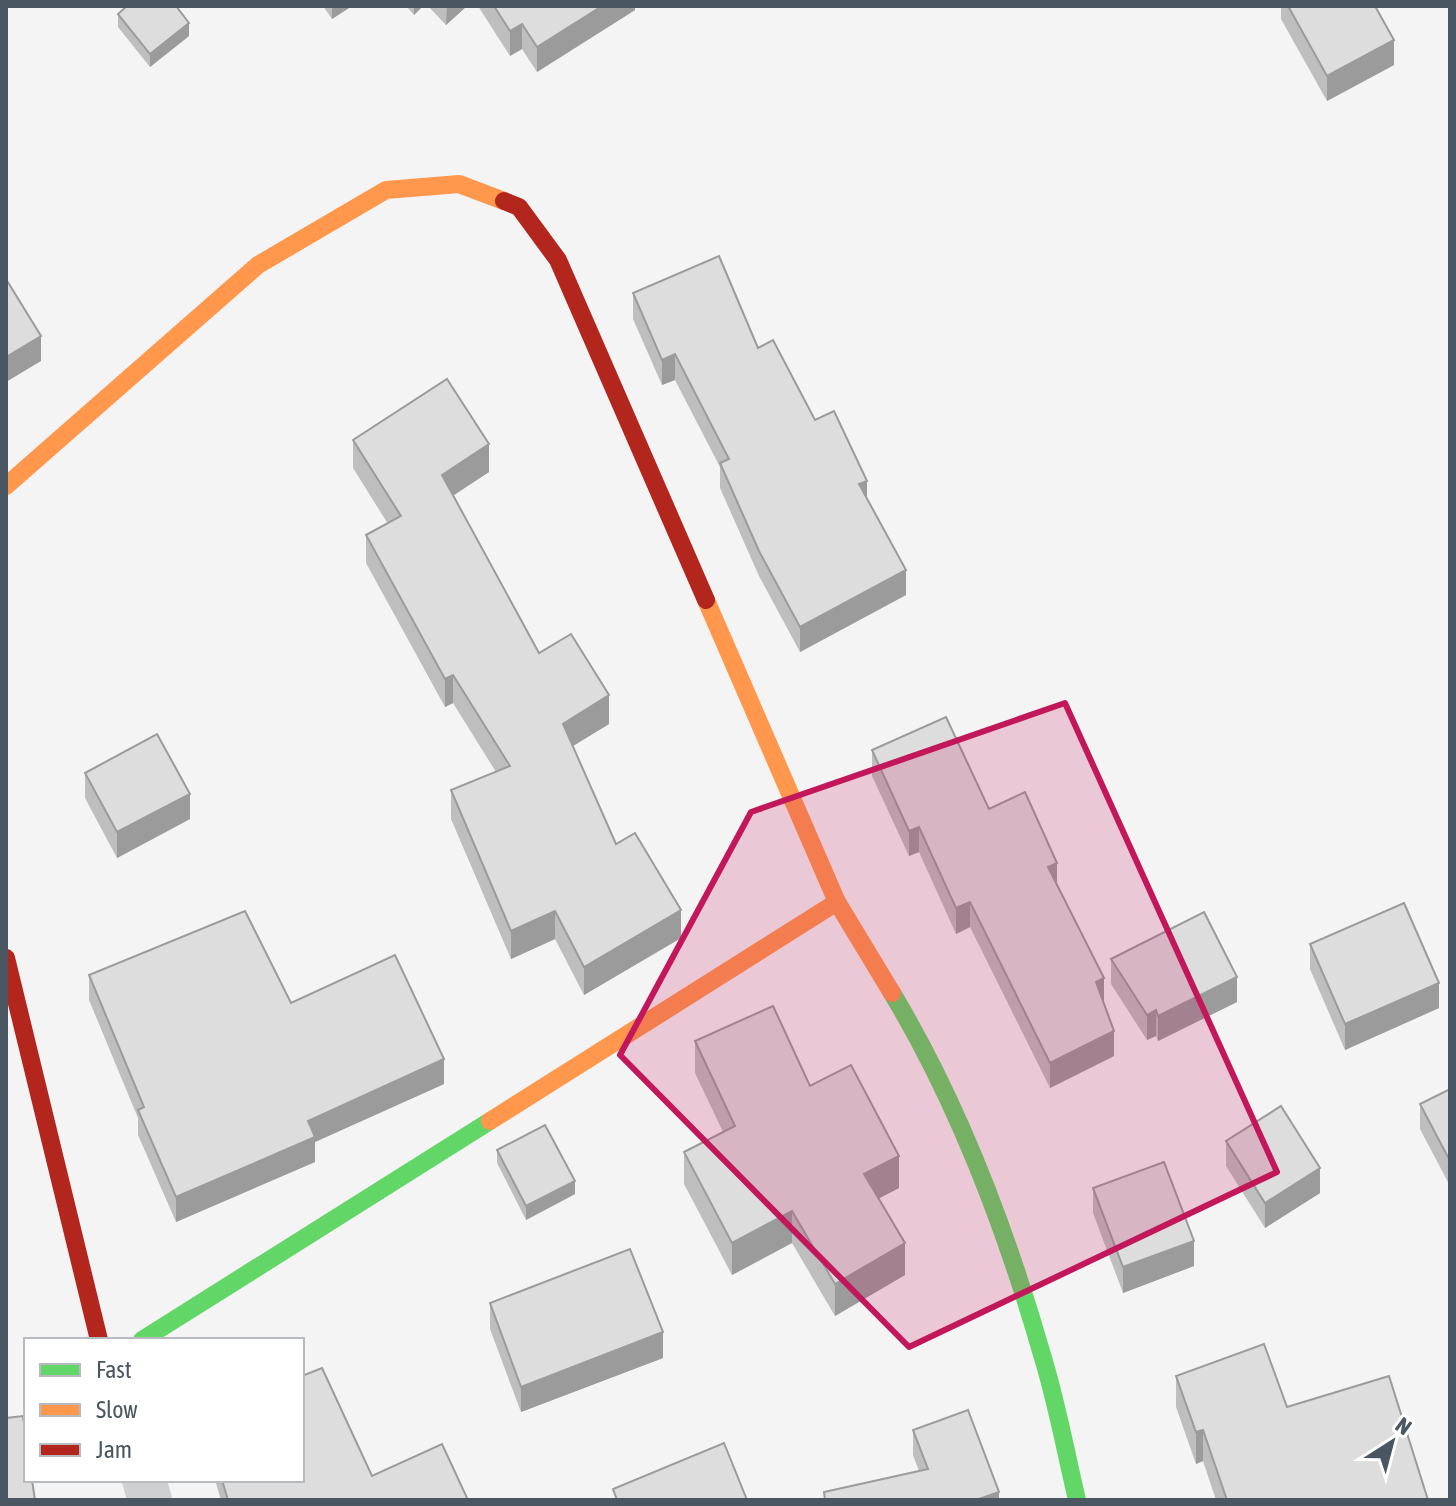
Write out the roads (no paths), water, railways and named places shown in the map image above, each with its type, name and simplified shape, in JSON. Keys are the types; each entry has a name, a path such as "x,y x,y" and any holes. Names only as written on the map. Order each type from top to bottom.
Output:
{"street":[{"path":"6,486 258,265 386,190 459,184 519,207 558,260 837,902 925,1048 1001,1223 1044,1360 1077,1500"},
{"path":"145,1338 837,902"},
{"path":"6,958 99,1338"}]}
